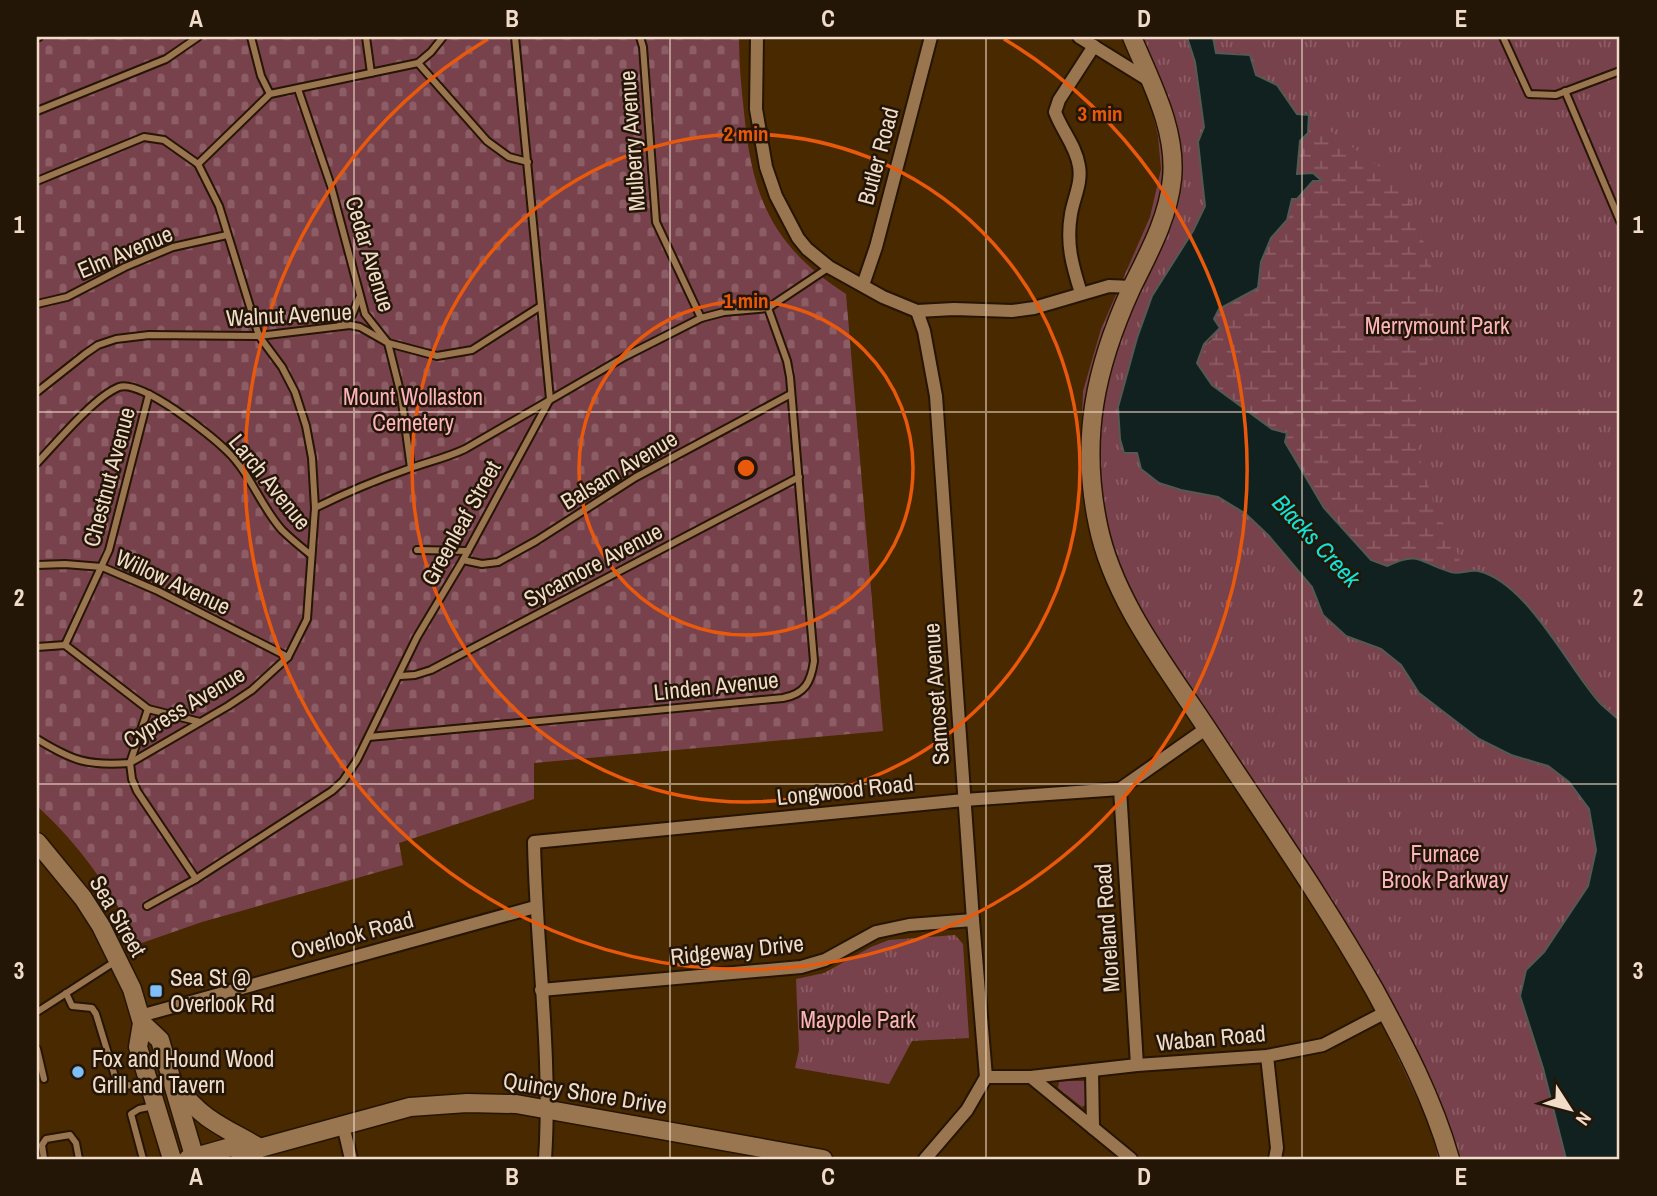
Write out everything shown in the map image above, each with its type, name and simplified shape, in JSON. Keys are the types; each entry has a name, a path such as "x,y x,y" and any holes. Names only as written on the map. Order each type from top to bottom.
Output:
{"main road":[{"path":"1132,37 1151,81 1168,132 1172,154 1172,179 1158,234 1132,287 1104,356 1091,422 1091,485 1097,522 1119,585 1169,672 1330,914 1386,1012 1419,1075 1435,1112 1450,1159"},
{"name":"Sea Street","path":"37,842 83,898 101,926 118,960 141,1019 160,1040 192,1159"},
{"name":"Sea Street","path":"141,1019 138,1047 172,1159"},
{"path":"172,1078 189,1102 206,1118 254,1154"},
{"name":"Quincy Shore Drive","path":"240,1159 343,1125 410,1107 467,1103 516,1104 823,1159"},
{"name":"Quincy Shore Drive","path":"192,1159 234,1146 254,1154"}],"street":[{"path":"757,37 756,109 766,167 776,196 798,238 807,249 830,267 883,298 917,311 1034,309 1109,286 1132,287"},
{"name":"Butler Road","path":"863,285 876,247 931,37"},
{"path":"1079,37 1151,81"},
{"path":"1081,293 1070,259 1069,238 1080,181 1079,164 1073,145 1055,112 1059,100 1094,46"},
{"name":"Samoset Avenue","path":"917,311 924,331 936,396 986,1077"},
{"path":"1120,789 1207,728"},
{"name":"Longwood Road","path":"535,907 534,842 964,800 1120,789"},
{"name":"Moreland Road","path":"1120,789 1137,1065"},
{"path":"535,907 548,1110 544,1159"},
{"name":"Overlook Road","path":"141,1019 535,907"},
{"name":"Ridgeway Drive","path":"541,990 801,967 825,960 876,932 909,925 973,920"},
{"name":"Waban Road","path":"1031,1077 1137,1065 1267,1055 1323,1045 1386,1012"},
{"path":"1267,1055 1277,1148 1275,1159"},
{"path":"1092,1071 1093,1128"},
{"path":"925,1159 967,1110 986,1077 1031,1077 1131,1159"},
{"path":"343,1125 351,1159"}],"lane":[{"path":"37,111 166,59 198,37"},
{"path":"251,37 261,76 270,94"},
{"path":"366,37 371,73"},
{"path":"37,181 144,137 164,140 198,164 270,94 418,63 443,37"},
{"path":"515,37 550,399"},
{"name":"Mulberry Avenue","path":"640,37 643,47 656,222 701,318"},
{"path":"1503,37 1529,94 1556,95 1620,71"},
{"path":"418,63 486,141 509,157 528,162"},
{"name":"Cedar Avenue","path":"298,89 331,186 365,314 388,343 401,395 411,468"},
{"path":"1565,91 1620,220"},
{"name":"Cypress Avenue","path":"37,739 84,763 130,763 252,690 288,657 306,619 315,508 312,458 301,410 282,367 259,336 219,206 198,164"},
{"name":"Elm Avenue","path":"37,304 67,296 173,247 227,235"},
{"path":"315,508 362,486 444,459 465,449 626,356 701,318 724,312 768,308 830,267"},
{"path":"337,326 352,315 360,296"},
{"name":"Walnut Avenue","path":"37,392 85,354 99,345 116,340 149,335 259,336 337,326 360,327 388,343 425,354 454,354 472,350 541,306"},
{"name":"Linden Avenue","path":"369,737 795,695 806,687 814,661 791,394 787,361 768,308"},
{"name":"Larch Avenue","path":"37,463 113,390 127,385 149,394 192,422 227,451 253,483 282,530 311,555"},
{"name":"Chestnut Avenue","path":"65,645 102,567 116,530 149,394"},
{"name":"Balsam Avenue","path":"463,560 482,564 498,562 636,477 791,394"},
{"name":"Greenleaf Street","path":"147,906 196,879 332,791 343,781 369,737 417,637 463,560 550,399"},
{"name":"Sycamore Avenue","path":"400,676 431,670 799,477"},
{"path":"417,550 468,551"},
{"name":"Willow Avenue","path":"37,565 102,567 158,591 288,657"},
{"path":"37,647 65,645 148,709 200,722"},
{"path":"148,709 130,763 132,779 137,791 196,879"},
{"path":"37,1012 118,960"},
{"path":"66,993 72,1006 92,1009 96,1014 117,1083 153,1097 131,1114 144,1159"},
{"path":"37,1049 44,1079"},
{"path":"44,1159 42,1145 46,1139 70,1135 76,1143 79,1159"}],"green space":[{"name":"Mount Wollaston Cemetery","path":"37,37 739,37 748,143 760,195 783,238 821,276 846,294 883,731 534,763 534,799 399,843 403,865 202,922 139,944 94,870 37,806"},
{"name":"Furnace Brook Parkway","path":"1125,37 1187,37 1195,62 1204,127 1198,142 1205,206 1193,231 1124,453 1137,453 1181,490 1218,497 1246,514 1269,536 1312,587 1323,615 1346,636 1381,648 1401,665 1419,693 1479,739 1511,755 1548,766 1569,782 1589,809 1596,850 1588,886 1544,952 1526,970 1520,996 1543,1068 1566,1159 1438,1159 1426,1117 1362,982 1096,550 1083,495 1080,464 1083,391 1101,329 1150,217 1161,169 1158,136 1146,86"},
{"name":"Merrymount Park","path":"1213,37 1620,37 1620,721 1600,702 1528,607 1477,570 1456,574 1196,363 1204,344 1211,340 1213,333 1220,328 1297,114 1277,85 1256,75 1239,53 1216,53"},
{"path":"1309,115 1375,164 1399,178 1412,205 1433,272 1436,306 1432,347 1420,392 1417,449 1434,504 1460,558 1456,574 1421,560 1397,562 1386,567 1371,560 1324,508 1284,442 1287,433 1272,429 1212,385 1196,363 1220,328 1213,319 1219,309 1258,288 1261,262 1271,238 1287,220 1292,199 1297,199 1313,181 1297,174 1300,141 1308,133"},
{"name":"Maypole Park","path":"955,935 963,944 969,1038 912,1041 889,1084 795,1068 799,1050 796,979 824,973 889,940"},
{"path":"1084,1081 1088,1103 1082,1107 1058,1088 1059,1082"}],"water":[{"name":"Blacks Creek","path":"1187,37 1213,37 1216,53 1250,55 1256,75 1277,85 1297,114 1309,115 1308,133 1300,141 1297,174 1313,173 1322,181 1313,181 1297,199 1292,199 1287,220 1271,238 1261,262 1258,288 1219,309 1214,319 1220,328 1204,344 1197,363 1212,385 1272,429 1287,433 1285,442 1324,508 1371,560 1387,566 1414,558 1451,572 1478,571 1496,578 1529,608 1587,687 1620,721 1620,1159 1566,1159 1543,1068 1520,996 1526,970 1544,952 1588,886 1596,850 1589,809 1569,782 1548,766 1511,755 1479,739 1419,693 1401,665 1381,649 1346,636 1323,615 1312,587 1269,536 1246,514 1218,497 1159,483 1141,469 1137,453 1124,453 1120,439 1118,407 1137,338 1152,296 1193,231 1205,206 1198,142 1204,127 1195,62"}],"place":[{"name":"Sea St @ Overlook Rd","path":"156,991"},
{"name":"Fox and Hound Wood Grill and Tavern","path":"78,1072"}]}
